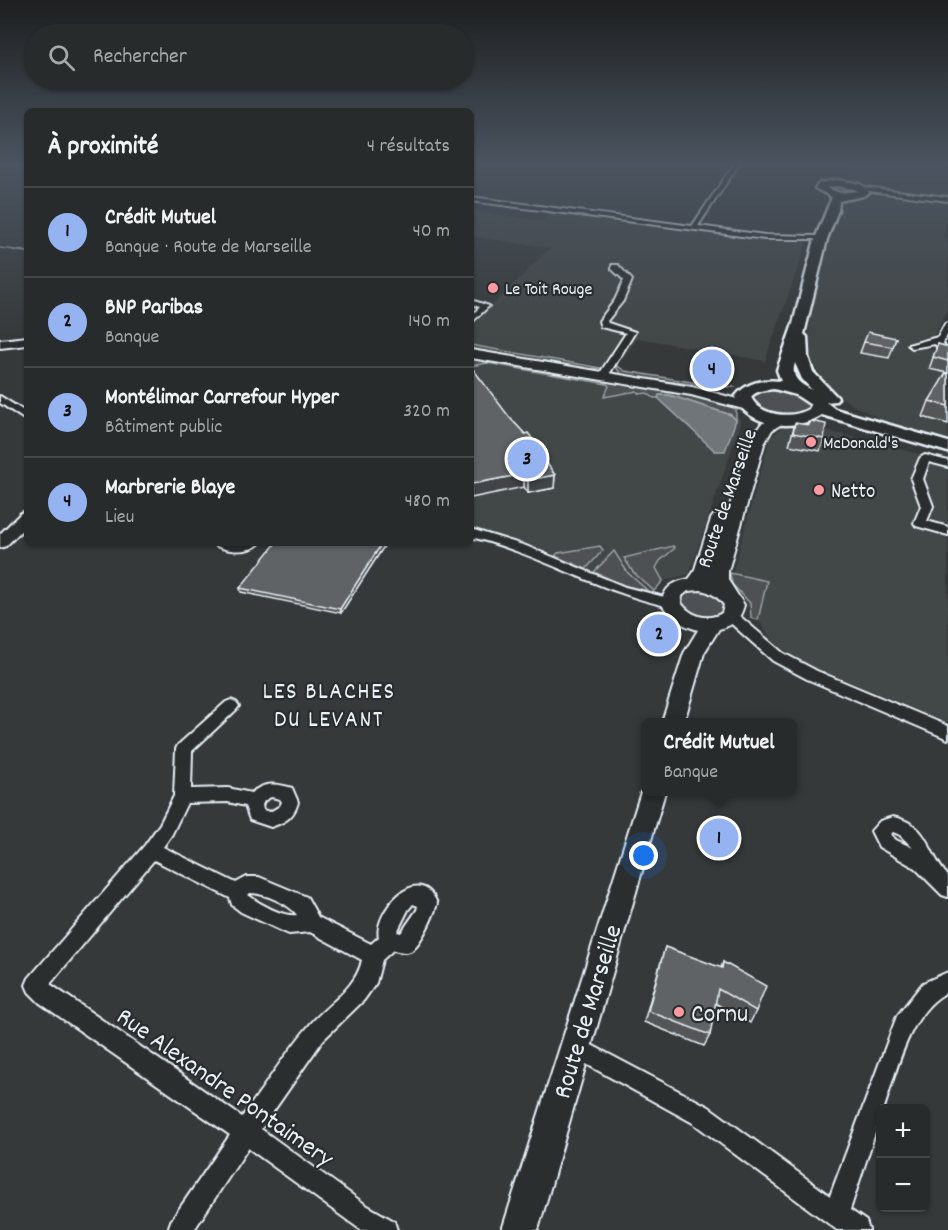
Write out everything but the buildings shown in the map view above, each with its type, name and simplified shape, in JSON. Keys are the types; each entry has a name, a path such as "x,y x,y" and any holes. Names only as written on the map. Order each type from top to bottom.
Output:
{"main road":[{"path":"821,221 794,319 785,370 787,379 796,389 811,396 818,406 833,415 948,447"},
{"path":"828,221 794,319 801,364 815,386 844,407 903,434"},
{"path":"0,344 24,341"},
{"name":"Route de Marseille","path":"695,584 703,572 753,423 754,398 780,343"},
{"path":"474,353 708,395 754,398 796,389"},
{"path":"754,398 789,420 918,444 930,442"},
{"path":"789,420 813,415 818,406"},
{"name":"Route de Marseille","path":"726,593 719,580 719,571 754,449 766,427 772,422 789,420"},
{"path":"857,432 948,454"},
{"path":"695,584 710,585 726,593 734,605 731,616 718,623 708,624 688,620 680,615 671,603 676,590 695,584"},
{"path":"688,620 694,653"},
{"path":"674,718 694,653 709,628 708,624"},
{"name":"Route de Marseille","path":"520,1230 652,796"}],"street":[{"path":"643,221 765,237 816,238"},
{"path":"694,228 698,221"},
{"path":"610,377 631,332 604,325 603,321 619,302 628,280 615,267"},
{"path":"474,303 485,306 474,318"},
{"path":"945,352 939,346 940,339 948,326"},
{"path":"912,345 940,339"},
{"path":"0,399 24,416"},
{"path":"948,464 925,458 917,479 927,506 920,523 948,531"},
{"path":"0,543 24,519"},
{"path":"474,534 496,540 638,597 671,603"},
{"path":"731,616 778,657 948,732"},
{"path":"231,705 184,748 182,796 166,829 152,850 237,893 239,899 248,906 290,924 312,923 374,956"},
{"path":"182,796 228,795 255,801"},
{"name":"Rue Alexandre Pontaimery","path":"152,850 36,985 47,996 245,1132 357,1214 385,1230"},
{"path":"927,868 948,889"},
{"path":"180,1230 245,1132 316,1033 357,993 369,976 374,956 390,940"},
{"path":"836,1214 904,1023 930,990 948,982"},
{"path":"575,1047 701,1115 857,1230"}],"shaded area":[{"path":"474,221 636,221 767,239 808,239 765,361 638,338 622,359 611,357 604,367 474,345 474,324 550,248 474,236"},
{"path":"946,221 943,236 948,244 948,308 928,349 948,354 948,445 913,435 854,406 826,387 812,361 807,347 811,318 820,267 832,222"},
{"path":"474,346 601,368 589,369 474,350"},
{"path":"474,357 683,393 736,408 736,420 731,415 669,395 654,398 647,393 640,394 637,391 604,397 609,386 607,384 487,363 474,365"},
{"path":"474,361 660,393 700,403 697,407 740,418 740,426 689,574 667,580 657,587 654,593 632,590 502,536 474,531"},
{"path":"616,365 625,371 716,386 736,387 716,387 623,376"},
{"path":"769,389 793,392 809,402 810,408 794,416 767,413 751,399 758,392"},
{"path":"659,395 669,395 731,415 736,420 725,451 715,451 658,398"},
{"path":"784,425 809,426 948,461 948,723 806,665 775,643 730,582 770,438"},
{"path":"600,546 603,550 586,569 555,556 558,553"},
{"path":"673,546 675,548 660,561 656,568 663,581 654,591 633,572 624,558"},
{"path":"614,551 628,573 648,591 626,586 594,572"},
{"path":"730,573 767,581 758,620 751,618 750,603 732,584"},
{"path":"696,589 711,591 725,603 724,611 712,616 692,613 683,604 682,597"}],"waterway":[{"path":"796,236 810,236"},
{"path":"0,248 23,251"},
{"path":"13,250 24,252"}],"place":[{"name":"Le Toit Rouge","path":"493,288"},
{"name":"Marbrerie Blaye","path":"712,369"},
{"name":"McDonald's","path":"811,442"},
{"name":"Montélimar Carrefour Hyper","path":"527,459"},
{"name":"Netto","path":"819,490"},
{"name":"BNP Paribas","path":"659,634"},
{"name":"Crédit Mutuel","path":"719,838"},
{"name":"Cornu","path":"679,1012"}],"district":[{"name":"LES BLACHES DU LEVANT","path":"329,704"}]}
